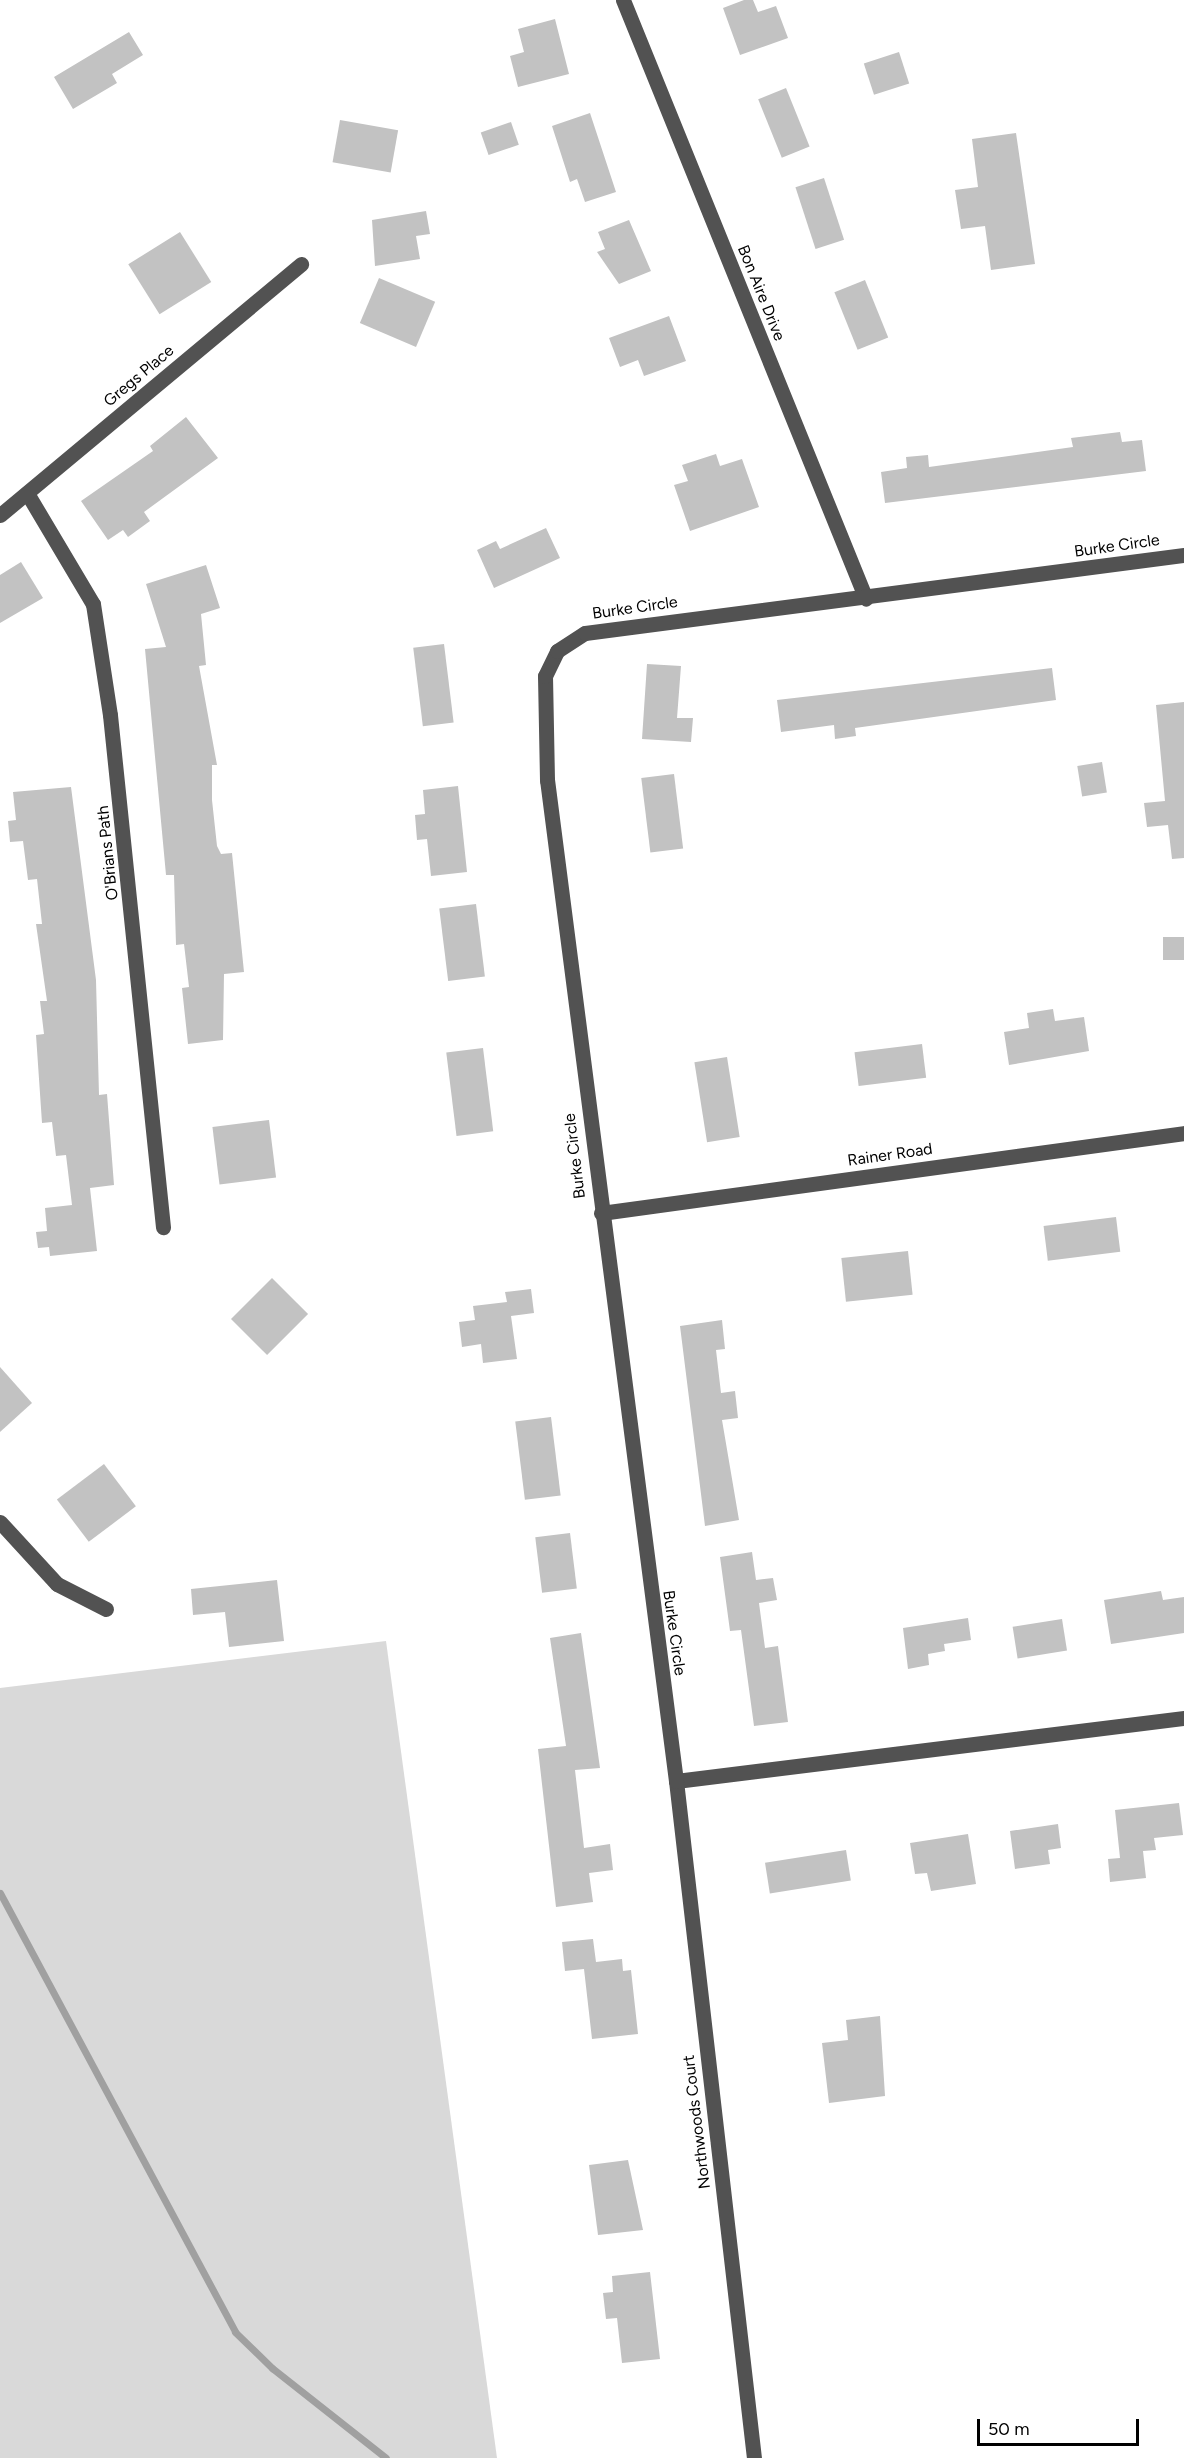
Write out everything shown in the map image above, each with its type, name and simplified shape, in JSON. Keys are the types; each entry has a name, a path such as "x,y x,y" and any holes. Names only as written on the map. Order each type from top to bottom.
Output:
{"street":[{"name":"Bon Aire Drive","path":"623,0 866,599"},
{"name":"Gregs Place","path":"0,515 301,264"},
{"name":"O'Brians Path","path":"27,493 93,604 114,750 163,1227"},
{"name":"Burke Circle","path":"676,1781 600,1214 547,780 545,676 557,651 585,633 866,599 1184,555"},
{"name":"Rainer Road","path":"600,1214 1184,1133"},
{"path":"0,1522 57,1584 106,1610"},
{"path":"676,1781 1184,1718"},
{"name":"Northwoods Court","path":"676,1781 754,2458"}],"shaded area":[{"path":"386,1641 497,2458 0,2458 0,1688"}],"building":[{"path":"744,0 753,0 758,12 776,6 788,38 740,55 723,8"},
{"path":"555,19 569,74 518,87 510,56 524,52 518,29"},
{"path":"129,32 143,55 112,74 117,83 73,109 54,77"},
{"path":"899,52 909,83 874,95 864,63"},
{"path":"786,88 810,146 782,158 758,99"},
{"path":"590,113 616,192 585,202 577,179 570,182 552,126"},
{"path":"340,120 398,130 391,173 333,162"},
{"path":"511,122 519,145 489,155 481,132"},
{"path":"1016,133 1035,264 991,270 985,226 961,229 955,190 978,187 972,139"},
{"path":"824,178 844,240 816,249 795,187"},
{"path":"426,211 430,234 416,236 420,259 375,266 372,220"},
{"path":"629,220 651,271 619,284 597,252 605,249 598,232"},
{"path":"180,232 211,282 160,314 128,264"},
{"path":"379,278 435,302 416,347 360,323"},
{"path":"865,280 888,337 858,350 834,292"},
{"path":"669,316 686,361 644,376 638,360 620,367 609,338"},
{"path":"186,417 218,458 144,512 150,521 128,537 123,530 108,540 81,501 153,451 150,446"},
{"path":"1120,432 1122,442 1142,440 1146,471 885,503 881,472 907,468 906,457 928,455 929,467 1073,447 1071,438"},
{"path":"716,454 720,466 742,459 759,507 690,531 674,485 688,481 682,465"},
{"path":"546,528 560,558 494,588 477,550 496,541 500,549"},
{"path":"21,562 43,598 0,623 0,575"},
{"path":"206,565 220,608 201,614 206,665 199,666 217,765 212,765 212,800 217,846 221,854 232,853 244,972 224,974 223,1040 188,1044 182,988 189,987 184,944 176,945 174,875 166,875 145,649 166,647 146,584"},
{"path":"444,644 454,722 423,726 413,648"},
{"path":"647,664 681,666 677,718 693,718 691,742 642,739"},
{"path":"1052,668 1056,700 855,728 856,736 835,739 834,725 781,732 777,700"},
{"path":"1184,702 1184,858 1172,859 1168,825 1147,827 1144,803 1165,801 1156,705"},
{"path":"1102,762 1107,793 1082,797 1077,766"},
{"path":"674,774 683,848 650,852 641,778"},
{"path":"458,786 467,872 431,876 427,839 417,840 415,815 425,814 423,790"},
{"path":"71,787 96,980 99,1095 107,1094 114,1185 90,1188 97,1251 50,1256 49,1247 38,1248 36,1232 47,1231 45,1208 72,1205 66,1155 56,1156 52,1122 42,1123 36,1035 44,1034 40,1001 47,1001 36,924 42,924 37,879 28,880 23,841 10,842 8,821 16,820 13,792"},
{"path":"476,904 485,976 448,981 439,909"},
{"path":"1163,937 1184,937 1184,960 1163,960"},
{"path":"1053,1009 1055,1021 1084,1017 1089,1051 1009,1065 1004,1032 1029,1028 1027,1013"},
{"path":"922,1044 926,1078 859,1086 855,1052"},
{"path":"483,1048 493,1131 457,1136 446,1053"},
{"path":"727,1057 740,1137 707,1142 694,1062"},
{"path":"269,1120 276,1178 219,1185 212,1127"},
{"path":"1116,1217 1120,1252 1048,1261 1044,1226"},
{"path":"908,1251 913,1295 846,1302 841,1258"},
{"path":"272,1278 308,1314 267,1355 231,1319"},
{"path":"531,1289 534,1313 511,1316 517,1359 483,1363 481,1344 462,1347 459,1322 475,1320 473,1306 507,1302 505,1292"},
{"path":"722,1320 725,1349 716,1350 721,1393 735,1391 738,1418 722,1420 739,1520 705,1526 680,1326"},
{"path":"0,1367 32,1403 0,1432"},
{"path":"551,1417 561,1495 525,1500 515,1421"},
{"path":"104,1464 136,1506 89,1542 57,1500"},
{"path":"570,1533 577,1589 542,1593 535,1537"},
{"path":"752,1552 756,1580 773,1578 777,1600 759,1603 765,1648 778,1646 788,1722 754,1726 741,1630 730,1631 720,1557"},
{"path":"277,1580 284,1641 229,1647 225,1612 193,1615 191,1589"},
{"path":"1161,1591 1163,1600 1184,1597 1184,1633 1111,1644 1104,1600"},
{"path":"968,1618 971,1640 944,1644 945,1651 928,1654 929,1665 908,1669 903,1628"},
{"path":"1062,1619 1067,1651 1018,1658 1013,1627"},
{"path":"581,1633 600,1768 575,1770 584,1848 610,1844 613,1870 589,1873 593,1902 556,1907 538,1749 566,1746 550,1638"},
{"path":"1179,1803 1183,1835 1154,1838 1156,1850 1143,1851 1146,1878 1110,1882 1108,1859 1120,1858 1115,1810"},
{"path":"1058,1824 1061,1848 1048,1850 1050,1864 1015,1869 1010,1831"},
{"path":"968,1834 976,1884 931,1891 927,1873 915,1874 910,1843"},
{"path":"846,1850 851,1881 770,1893 765,1863"},
{"path":"593,1939 596,1962 622,1959 623,1971 631,1970 638,2034 592,2039 584,1969 565,1971 562,1942"},
{"path":"880,2016 885,2096 829,2103 822,2043 848,2040 846,2020"},
{"path":"628,2160 643,2230 598,2235 589,2165"},
{"path":"650,2272 660,2359 622,2363 617,2318 606,2319 603,2293 613,2292 612,2276"}],"waterway":[{"path":"0,1893 235,2332 272,2368 386,2458"}]}
